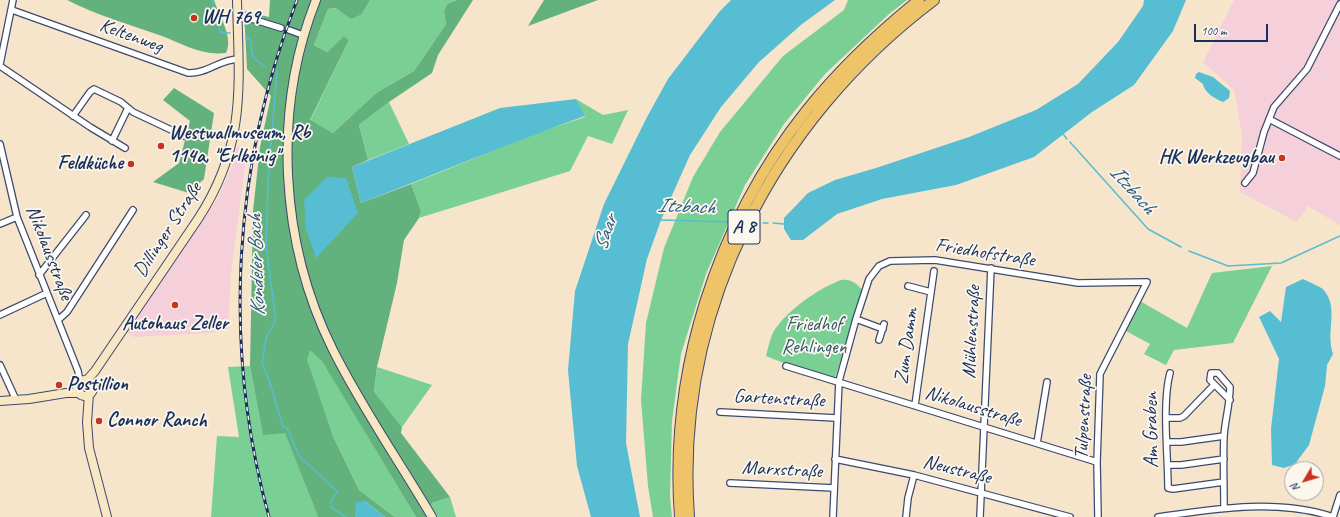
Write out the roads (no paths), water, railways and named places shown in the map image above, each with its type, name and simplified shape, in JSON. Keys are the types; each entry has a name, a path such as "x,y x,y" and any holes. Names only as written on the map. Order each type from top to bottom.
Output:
{"highway":[{"name":"A 8","path":"680,517 679,446 689,368 706,300 716,270 738,220 770,162 807,110 853,58 919,0"},
{"name":"A 8","path":"689,517 688,454 690,419 698,370 715,302 725,273 746,224 778,167 814,116 860,64 902,25 934,0"}],"street":[{"path":"14,0 0,65 73,116 125,148"},
{"name":"Dillinger Straße","path":"107,517 92,462 86,422 84,387 198,219 216,189 229,157 237,122 239,59 238,0"},
{"path":"316,0 304,35 290,103 288,171 293,221 304,275 321,323 348,378 432,517"},
{"path":"1245,183 1253,173 1274,107 1307,69 1340,4"},
{"name":"Keltenweg","path":"12,10 188,73 201,72 226,61 239,59"},
{"path":"238,18 252,19 281,28"},
{"path":"288,30 300,34"},
{"path":"73,116 92,90 97,90 121,102 128,108 184,136"},
{"path":"112,141 128,108"},
{"path":"1269,119 1340,156"},
{"name":"Nikolausstraße","path":"0,144 17,217 84,387"},
{"path":"58,320 67,312 133,210"},
{"path":"39,275 86,215"},
{"path":"0,224 17,217"},
{"name":"Friedhofstraße","path":"833,517 836,418 839,381 869,279 874,271 884,263 922,259 991,268 1078,283 1146,282"},
{"name":"Mühlenstraße","path":"980,517 991,268"},
{"name":"Zum Damm","path":"915,405 934,271"},
{"name":"Tulpenstraße","path":"1098,517 1100,374 1146,282"},
{"name":"Zum Damm","path":"908,286 931,292"},
{"path":"0,315 47,293"},
{"path":"856,320 883,327 879,340"},
{"path":"0,365 16,400"},
{"name":"Nikolausstraße","path":"786,366 839,381 1098,462"},
{"path":"1224,508 1224,436 1230,400 1229,384 1218,372 1214,372 1210,377 1214,385 1230,400"},
{"name":"Am Graben","path":"1170,373 1167,381 1168,488 1173,489 1224,482"},
{"path":"1037,443 1047,382"},
{"path":"1167,418 1180,418 1184,416 1214,385"},
{"path":"0,401 66,393 84,387"},
{"name":"Gartenstraße","path":"720,412 836,418"},
{"path":"1167,442 1181,442 1224,436"},
{"name":"Neustraße","path":"835,459 914,475 1070,517"},
{"path":"1168,465 1181,465 1224,459"},
{"path":"906,517 908,498 914,475"},
{"name":"Marxstraße","path":"730,483 834,488"},
{"path":"1158,517 1195,514 1224,508 1288,509 1315,512 1333,517 1340,495"}],"water":[{"name":"Saar","path":"731,0 835,0 802,24 759,62 721,107 690,155 661,220 647,259 628,344 626,443 640,517 591,517 577,466 568,370 575,291 604,204 647,117 668,79 720,11"},
{"path":"1144,0 1186,0 1173,31 1134,85 1092,112 1034,157 956,185 882,199 837,214 803,240 791,240 784,229 784,218 808,193 835,180 969,137 1036,110 1078,84 1118,42 1143,6"},
{"path":"1199,72 1213,77 1230,91 1229,98 1223,102 1210,95 1205,90 1203,84 1195,78 1196,74"},
{"path":"576,99 585,116 361,203 352,167 500,108"},
{"path":"327,177 346,178 358,213 316,258 306,229 304,200"},
{"path":"1303,279 1323,289 1331,304 1332,312 1330,337 1333,354 1327,365 1325,386 1309,445 1297,461 1284,461 1284,468 1272,465 1271,429 1279,359 1259,317 1270,311 1281,322 1286,287"},
{"path":"365,501 385,517 355,517 356,502"}],"waterway":[{"name":"Kondeler Bach","path":"212,0 220,32 230,33"},
{"name":"Kondeler Bach","path":"246,36 251,41 251,51 253,57 265,67"},
{"name":"Kondeler Bach","path":"277,71 268,183 266,247 276,320 266,338 262,363 269,380 283,427 287,428 299,456 337,491 330,504 332,508 346,517"},
{"name":"Itzbach","path":"1063,134 1067,139"},
{"name":"Itzbach","path":"1070,142 1148,229 1181,247"},
{"name":"Itzbach","path":"661,220 733,222"},
{"name":"Itzbach","path":"752,223 758,223"},
{"name":"Itzbach","path":"763,223 768,223"},
{"name":"Itzbach","path":"773,223 784,224"},
{"name":"Itzbach","path":"1189,251 1228,266 1281,263 1340,236"}],"railway":[{"path":"269,517 254,452 245,387 240,322 241,256 248,191 259,126 275,63 297,0"}],"place":[{"name":"WH 769","path":"194,18"},
{"name":"Westwallmuseum, Rb 114a, \"Erlkönig\"","path":"161,146"},
{"name":"HK Werkzeugbau","path":"1282,158"},
{"name":"Feldküche","path":"131,164"},
{"name":"Autohaus Zeller","path":"175,305"},
{"name":"Postillion","path":"59,385"},
{"name":"Connor Ranch","path":"99,421"}],"park label":[{"name":"Friedhof Rehlingen","path":"814,336"}]}
